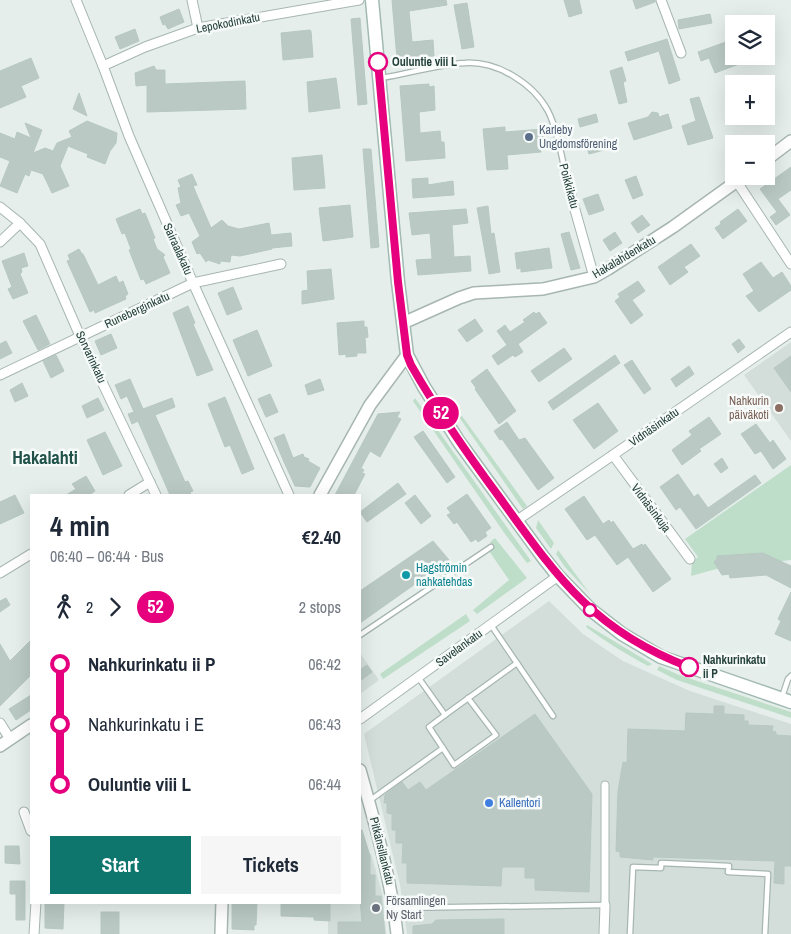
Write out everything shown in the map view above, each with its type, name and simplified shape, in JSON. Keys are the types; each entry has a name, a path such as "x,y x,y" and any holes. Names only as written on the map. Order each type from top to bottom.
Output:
{"main road":[{"path":"372,0 407,355 424,387 459,442 516,521 558,576 591,610 634,642 661,657 786,700"}],"street":[{"name":"Sairaalakatu","path":"76,0 129,136 193,284 289,494"},
{"path":"192,0 198,28"},
{"name":"Lepokodinkatu","path":"103,66 145,47 198,28 359,0"},
{"path":"661,0 681,53"},
{"path":"775,153 791,141"},
{"name":"Poikkikatu","path":"568,185 594,277"},
{"name":"Hakalahdenkatu","path":"403,323 474,293 543,289 594,277 608,270 673,227 732,185"},
{"path":"745,185 791,264"},
{"name":"Sorvarinkatu","path":"0,207 20,223 40,244 46,255 80,336 156,494"},
{"path":"0,242 20,223"},
{"name":"Runeberginkatu","path":"0,376 80,336 193,284 282,264"},
{"name":"Vidnäsinkatu","path":"516,521 791,332"},
{"path":"321,494 370,405 407,355"},
{"name":"Vidnäsinkuja","path":"613,455 690,560"},
{"path":"131,494 150,482"},
{"path":"0,573 30,555"},
{"name":"Savelankatu","path":"361,718 558,576"},
{"path":"0,723 10,739"},
{"path":"0,746 30,726"},
{"name":"Pitkänsillankatu","path":"361,773 382,847 397,934"},
{"path":"604,934 605,785"},
{"path":"24,812 30,828"},
{"path":"34,934 36,904"},
{"path":"221,934 222,904"}],"lane":[{"name":"Poikkikatu","path":"380,78 465,63 484,64 508,74 525,85 539,98 548,112 568,185"},
{"path":"361,634 491,547"},
{"path":"491,625 553,716"},
{"path":"468,698 496,735 454,765 429,727 468,698 517,663"},
{"path":"786,700 788,678 791,676"},
{"path":"418,677 445,715"},
{"path":"369,801 443,748"},
{"path":"630,934 633,867 661,868 662,863 728,866 728,872 768,874 765,934"},
{"path":"394,908 605,905"}],"shaded area":[{"name":"Nahkurin päiväkoti","path":"791,342 791,441 744,375"},
{"path":"549,601 583,634 623,661 690,691 791,724 791,934 407,934 400,885 364,734"},
{"path":"361,654 379,680 361,693"},
{"path":"361,854 371,854 383,896 386,934 328,934 328,904 361,904"}],"green space":[{"path":"415,398 531,561 527,563 505,534 413,401"},
{"path":"462,416 527,506 523,509 459,417"},
{"path":"791,465 791,560 720,568 691,576 692,562 698,557 685,539"},
{"path":"538,520 554,543 551,549 536,528"},
{"path":"495,538 527,578 477,614 473,610 509,580 489,551 494,547 490,542"},
{"path":"558,550 590,594 565,567 556,554"},
{"path":"466,614 470,621 383,679 380,674"},
{"path":"587,625 652,664 648,666 624,652 601,638 586,627"},
{"path":"659,666 679,675 791,712 791,718 677,680 657,670"}],"building":[{"path":"392,0 446,0 447,5 409,11 412,42 433,40 434,56 397,59"},
{"path":"564,0 579,0 582,13 569,17"},
{"path":"633,0 655,0 655,2 636,9"},
{"path":"467,3 474,47 462,49 454,5"},
{"path":"179,9 184,22 168,29 165,24 163,25 160,17"},
{"path":"710,14 712,23 679,29 678,20"},
{"path":"360,18 367,104 358,105 351,19"},
{"path":"135,29 139,41 120,49 115,37"},
{"path":"310,30 313,57 283,60 281,33"},
{"path":"667,39 680,80 669,84 659,51 628,61 625,52"},
{"path":"725,42 725,65 736,65 715,73 709,58 701,61 698,52"},
{"path":"31,58 39,78 21,86 26,97 0,108 0,71"},
{"path":"154,66 156,70 165,70 165,84 245,81 246,109 147,112 147,85 136,86 135,73"},
{"path":"622,67 626,81 623,82 627,102 619,104 610,71"},
{"path":"336,78 340,108 309,112 307,82"},
{"path":"429,84 429,87 434,86 435,110 419,112 420,133 440,131 441,142 444,142 445,158 406,161 400,86"},
{"path":"79,93 87,116 73,109"},
{"path":"699,97 713,138 688,145 682,126 696,121 690,99"},
{"path":"652,112 658,113 659,117 668,114 672,128 634,140 628,123 648,117"},
{"path":"596,114 598,122 580,127 578,119"},
{"path":"87,121 117,133 116,143 110,151 105,164 87,157 88,154 68,146 60,166 69,186 52,193 43,174 31,170 29,176 25,174 17,193 0,186 10,161 0,157 0,133 15,139 17,132 31,138 25,123 42,130 33,153 45,148 53,151 57,143 72,137 69,131"},
{"path":"505,127 505,132 543,129 545,149 540,149 541,152 507,155 508,169 487,170 483,129"},
{"path":"600,140 604,150 589,154 586,144"},
{"path":"363,149 371,149 379,247 371,248"},
{"path":"322,155 325,188 294,190 292,158"},
{"path":"791,167 791,190 778,199 790,215 776,225 770,217 777,212 760,189 766,185 775,185 775,178"},
{"path":"192,174 197,185 193,186 211,228 222,220 228,226 239,229 269,223 271,235 291,233 292,246 272,248 240,256 231,255 230,262 220,261 220,264 208,260 206,262 200,253 197,254 192,242 200,236 189,213 181,216 176,205 181,203 178,188 181,187 178,180"},
{"path":"636,176 643,195 633,199 625,180"},
{"path":"428,178 428,185 453,181 454,195 413,198 412,179"},
{"path":"598,194 604,210 589,215 583,199"},
{"path":"350,205 353,237 323,241 319,208"},
{"path":"488,206 491,234 494,233 500,272 489,274 477,208"},
{"path":"140,209 142,214 145,213 155,238 153,239 157,249 165,255 163,257 170,273 146,284 144,279 141,280 129,250 131,249 125,233 122,234 116,219"},
{"path":"466,209 468,223 452,225 454,257 470,256 471,271 418,275 416,260 432,259 430,233 412,235 409,213"},
{"path":"738,209 747,221 723,239 715,228"},
{"path":"642,215 650,225 638,233 631,223"},
{"path":"569,232 580,268 571,270 561,234"},
{"path":"615,232 622,243 610,251 603,240"},
{"path":"691,244 700,256 684,267 688,272 670,285 658,267"},
{"path":"549,248 552,268 521,272 521,268 517,269 515,253"},
{"path":"79,249 98,285 116,276 119,283 123,281 128,294 125,296 126,299 95,313 94,310 90,312 67,261 70,260 68,255"},
{"path":"24,253 28,266 21,268 22,272 20,274 28,293 13,299 8,289 12,287 2,261"},
{"path":"761,262 773,278 782,272 791,286 791,290 759,312 746,296 754,291 743,274"},
{"path":"331,269 334,299 302,304 302,291 308,290 307,271"},
{"path":"638,281 645,291 632,300 643,315 631,324 615,301 620,297 618,294"},
{"path":"233,287 242,309 227,315 218,293"},
{"path":"188,306 195,323 193,324 213,370 197,376 173,313"},
{"path":"534,312 536,314 539,312 547,323 518,344 523,352 515,357 513,355 498,365 492,356 507,345 497,331 505,325 510,332 525,322 523,320"},
{"path":"36,315 50,344 38,350 23,321"},
{"path":"475,319 483,331 467,342 458,330"},
{"path":"364,321 368,337 365,338 366,353 357,353 357,356 346,357 346,354 339,355 337,323"},
{"path":"257,330 272,366 248,376 233,340"},
{"path":"111,334 117,348 101,355 95,341"},
{"path":"739,339 745,347 738,353 732,344"},
{"path":"6,341 12,353 0,359 0,344"},
{"path":"564,348 572,359 539,382 531,371"},
{"path":"56,355 64,371 51,378 43,361"},
{"path":"615,355 620,363 553,410 548,402"},
{"path":"791,356 791,392 774,368"},
{"path":"632,360 651,389 644,394 624,365"},
{"path":"689,366 694,374 676,387 671,379"},
{"path":"487,369 516,411 499,424 471,381"},
{"path":"130,379 143,409 172,398 175,407 155,415 185,482 188,481 193,491 190,492 191,494 170,494 138,421 132,424 128,414 134,412 127,396 121,399 115,385"},
{"path":"320,379 324,390 308,395 305,385"},
{"path":"22,383 28,396 15,402 10,390"},
{"path":"270,394 278,412 266,417 258,399"},
{"path":"225,397 254,469 242,474 230,445 225,447 208,404"},
{"path":"98,398 104,410 87,418 82,406"},
{"path":"598,403 618,431 594,449 573,420"},
{"path":"400,412 397,417 401,419 380,457 370,451 361,468 364,470 362,473 365,474 355,494 336,494 378,414"},
{"path":"709,417 721,434 699,449 701,451 682,465 672,450 692,435 689,431"},
{"path":"507,422 519,440 525,438 554,478 538,490 502,439 500,440 494,431"},
{"path":"756,424 770,443 773,440 786,459 773,469 761,451 755,454 741,434"},
{"path":"423,431 455,477 447,483 414,437"},
{"path":"105,432 122,466 103,475 87,440"},
{"path":"284,434 293,458 303,454 304,457 309,459 308,461 320,468 310,487 295,486 274,438"},
{"path":"722,458 728,468 721,473 714,464"},
{"path":"678,474 694,497 698,494 708,508 755,475 761,483 696,529 680,507 676,510 660,487"},
{"path":"86,476 95,491 90,494 68,494 76,489 72,484"},
{"path":"398,483 406,494 367,522 361,511"},
{"path":"467,494 491,528 485,532 487,536 478,542 476,539 471,542 457,522 454,524 447,515 451,513 447,508"},
{"path":"15,495 24,513 0,524 0,502"},
{"path":"415,495 431,516 421,524 405,503"},
{"path":"584,496 603,524 609,520 611,523 613,521 633,549 645,544 671,579 653,592 628,557 617,565 595,535 587,540 565,509"},
{"name":"Hagströmin nahkatehdas","path":"433,541 449,560 361,622 361,590"},
{"path":"763,553 791,566 791,588 766,575 730,578 729,574 722,575 714,562 717,556"},
{"path":"791,592 791,641 775,634 781,621 778,619"},
{"path":"6,598 10,605 0,612 0,601"},
{"path":"30,641 30,676 0,706 0,644 10,661"},
{"path":"367,665 372,672 361,680 361,669"},
{"path":"30,696 30,711 16,720 9,709"},
{"path":"714,706 724,706 724,714 744,715 744,721 748,721 748,725 773,726 772,731 776,732 776,735 791,736 791,866 784,866 784,884 774,883 775,861 653,857 653,860 620,857 620,852 616,851 618,791 623,762 627,763 628,729 685,731 686,713 714,714"},
{"name":"Kallentori","path":"535,714 592,794 589,892 535,890 535,878 525,878 525,867 502,867 501,886 407,883 407,863 402,863 403,843 396,843 396,830 392,830 392,814 387,813 387,803 384,803 385,795 402,782 408,790 420,782 426,790"},
{"path":"361,830 370,856 370,875 375,875 375,896 381,896 385,934 338,934 338,922 362,922"},
{"path":"5,846 19,846 20,864 5,863"},
{"path":"10,881 25,881 25,920 16,920 16,894 10,894"},
{"path":"45,904 64,904 63,929 45,928"},
{"path":"232,904 257,904 254,930 232,929"},
{"path":"281,904 330,904 330,921 314,920 314,917 281,916"},
{"path":"101,912 119,912 119,934 101,934"},
{"path":"504,919 504,934 413,934 413,926 432,924 436,920"}],"bus line":[{"name":"52","path":"378,62 398,282 407,355 411,365 459,442 558,576 604,622 661,657 689,667"}],"place":[{"name":"Ouluntie viii L","path":"378,62"},
{"name":"Karleby Ungdomsförening","path":"529,137"},
{"name":"Nahkurin päiväkoti","path":"779,408"},
{"name":"Hagströmin nahkatehdas","path":"406,575"},
{"name":"Nahkurinkatu ii P","path":"689,667"},
{"name":"Kallentori","path":"489,803"},
{"name":"Församlingen Ny Start","path":"376,908"}],"district":[{"name":"Hakalahti","path":"45,458"}]}
